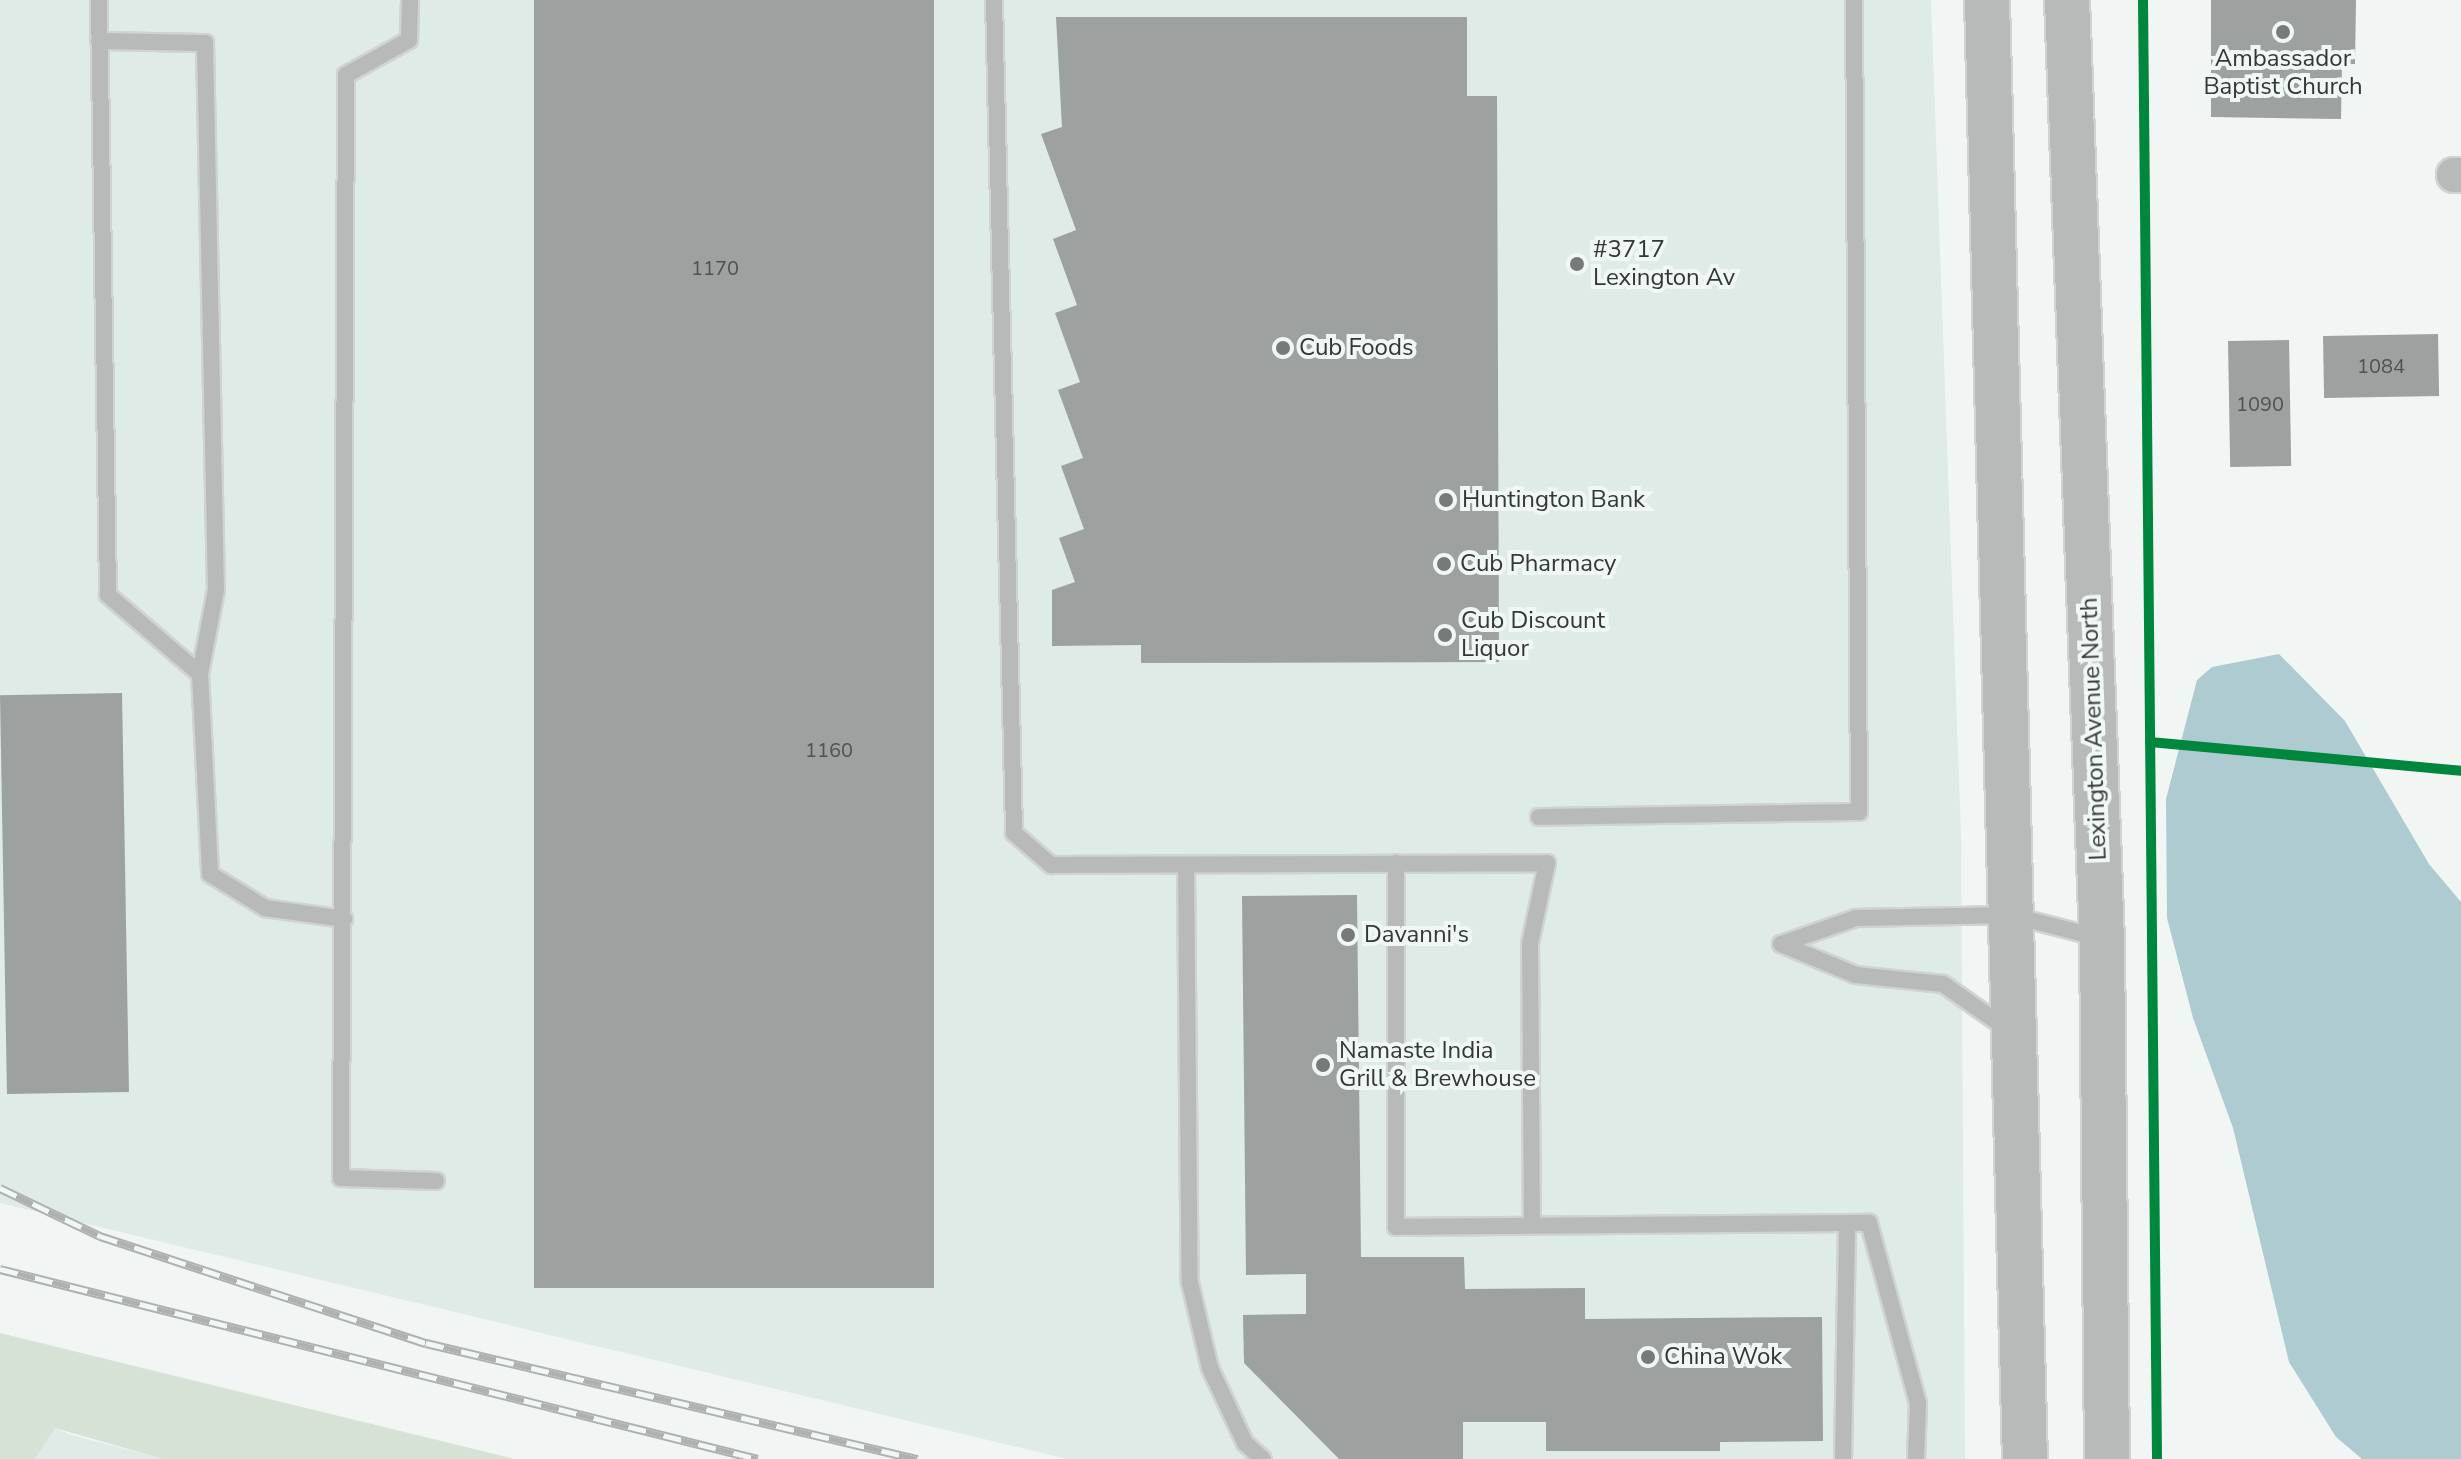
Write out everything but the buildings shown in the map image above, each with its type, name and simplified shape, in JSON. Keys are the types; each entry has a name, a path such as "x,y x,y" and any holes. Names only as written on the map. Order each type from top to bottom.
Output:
{"main road":[{"path":"1987,0 2025,1459"},
{"name":"Lexington Avenue North","path":"2067,0 2102,939 2107,1459"}],"lane":[{"path":"99,0 108,595 200,674"},
{"path":"410,0 409,40 346,75 341,1178 436,1181"},
{"path":"994,0 1014,833 1051,865 1547,863 1530,944 1532,1225"},
{"path":"1539,817 1859,812 1854,0"},
{"path":"99,41 205,43 216,590 200,674 210,874 265,908 344,919"},
{"path":"1396,863 1396,1227 1869,1223 1918,1403 1916,1459"},
{"path":"1186,865 1190,1283 1210,1368 1245,1443 1263,1459"},
{"path":"2014,1036 1943,984 1856,975 1781,944 1856,918 2010,915 2102,939"},
{"path":"1843,1459 1847,1223"}],"shaded area":[{"path":"0,0 1931,0 1961,834 1965,1459 1067,1459 0,1203"},
{"path":"0,1333 515,1459 163,1459 55,1428 35,1459 0,1459"},
{"path":"55,1428 68,1434 163,1459 35,1459"}],"water":[{"path":"2279,654 2345,721 2429,864 2461,902 2461,1459 2362,1459 2336,1437 2289,1362 2233,1128 2193,1018 2167,918 2166,799 2197,680 2212,667"}],"railway":[{"path":"0,1188 100,1236 426,1343 917,1459"},
{"path":"0,1269 758,1459"}],"cycle path":[{"path":"2143,0 2157,1459"},
{"path":"2150,742 2461,771"}],"place":[{"name":"Ambassador Baptist Church","path":"2283,32"},
{"name":"#3717 Lexington Av","path":"1577,264"},
{"name":"Cub Foods","path":"1283,348"},
{"name":"Huntington Bank","path":"1446,500"},
{"name":"Cub Pharmacy","path":"1444,564"},
{"name":"Cub Discount Liquor","path":"1445,635"},
{"name":"Davanni's","path":"1348,935"},
{"name":"Namaste India Grill & Brewhouse","path":"1323,1065"},
{"name":"China Wok","path":"1648,1357"}]}
